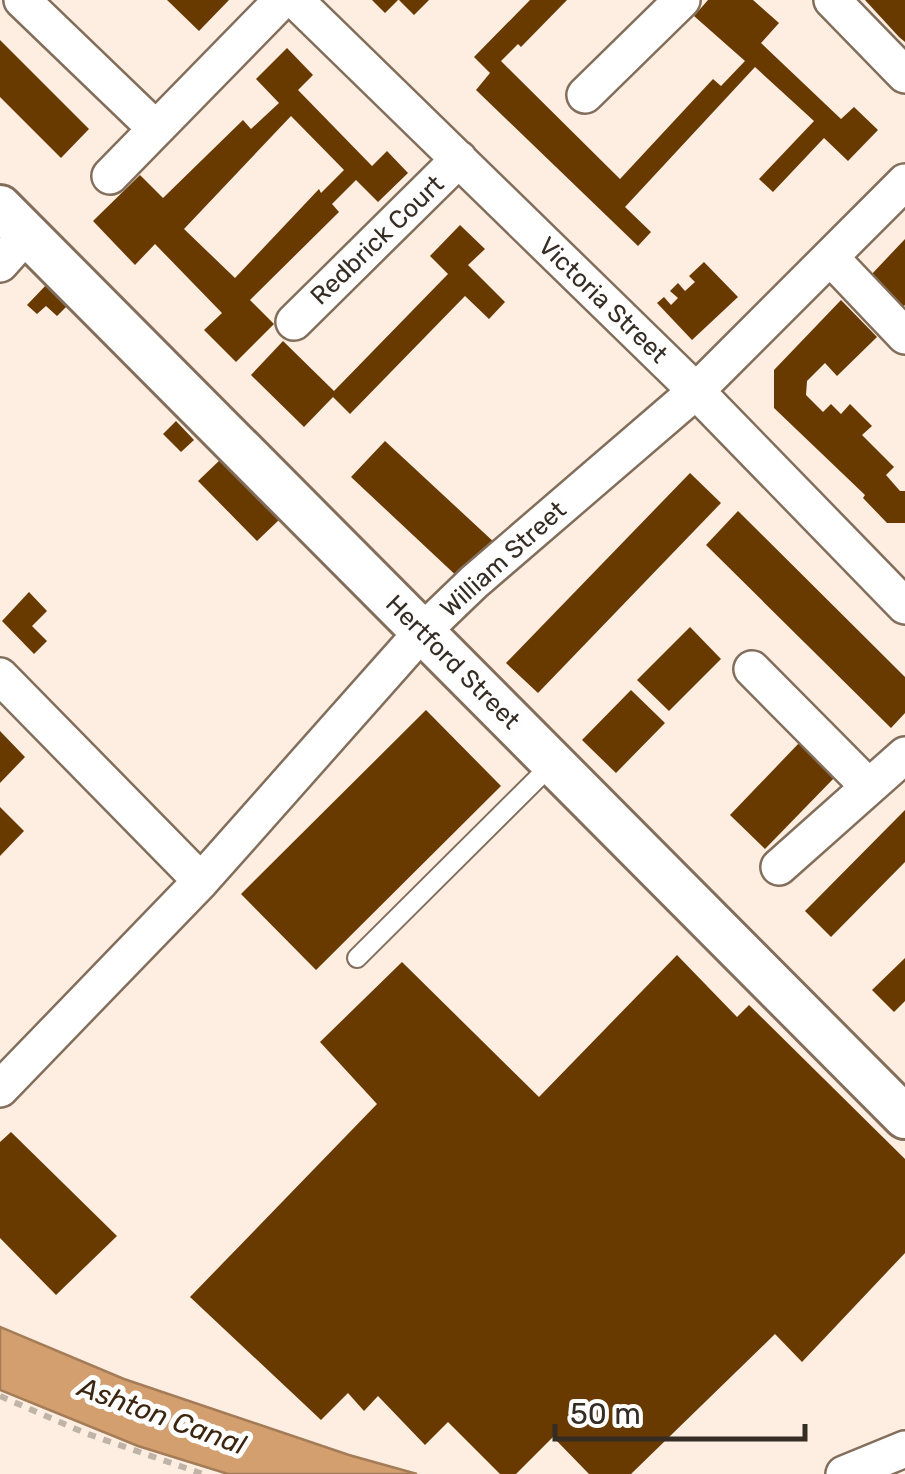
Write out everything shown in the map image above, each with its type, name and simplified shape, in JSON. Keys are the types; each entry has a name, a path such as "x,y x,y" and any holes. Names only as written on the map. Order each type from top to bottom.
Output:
{"street":[{"path":"22,0 156,129"},
{"path":"110,176 282,0"},
{"name":"Victoria Street","path":"294,0 696,391 903,600"},
{"path":"585,95 682,0"},
{"path":"832,0 905,75"},
{"name":"Redbrick Court","path":"294,322 459,159"},
{"name":"William Street","path":"0,1089 201,881 422,632 474,582 696,391 905,182"},
{"name":"Hertford Street","path":"9,235 422,632 905,1117"},
{"path":"830,257 905,336"},
{"path":"752,669 868,785"},
{"path":"0,676 201,881"},
{"path":"778,867 905,755"},
{"path":"844,1474 905,1449"}],"lane":[{"path":"357,958 553,763"}],"path":[{"path":"0,1396 85,1433 202,1474"}],"water":[{"name":"Ashton Canal","path":"0,1327 124,1379 417,1474 228,1474 138,1446 0,1390"}],"building":[{"path":"167,0 229,0 199,31"},
{"path":"372,0 398,0 385,13"},
{"path":"399,0 429,0 414,15"},
{"path":"530,0 567,0 521,47 518,44 501,61 620,179 713,79 721,86 745,61 694,16 708,0 753,0 779,23 761,43 841,119 854,107 878,130 848,161 824,138 773,192 759,179 814,121 755,67 625,207 651,232 638,246 476,90 490,73 474,57"},
{"path":"865,0 905,0 905,42 899,37"},
{"path":"0,40 89,129 61,158 0,97"},
{"path":"287,48 313,75 298,90 372,166 387,151 408,173 378,202 356,180 332,204 339,212 250,300 274,324 236,362 204,330 222,313 155,244 135,265 93,221 140,175 163,198 243,120 251,129 279,103 256,79","holes":["291,116 344,170 321,193 319,189 235,278 184,229"]},
{"path":"460,225 485,249 468,265 505,302 489,319 465,296 350,414 333,397 304,427 251,375 283,341 334,391 448,274 430,256"},
{"path":"905,239 905,305 903,307 870,276"},
{"path":"704,262 738,297 692,340 657,303 664,297 671,305 678,298 670,291 678,283 685,291 695,282 689,276"},
{"path":"48,283 69,304 57,316 46,306 37,314 27,305"},
{"path":"841,300 877,337 837,376 825,363 807,381 806,395 823,412 831,404 841,414 850,404 872,426 862,435 894,467 886,475 900,491 905,491 905,523 887,523 863,498 865,495 774,408 774,370"},
{"path":"176,421 194,440 181,452 163,434"},
{"path":"385,441 496,544 462,581 351,477"},
{"path":"221,459 280,519 257,541 198,481"},
{"path":"690,473 721,503 538,693 506,663"},
{"path":"738,511 905,677 905,713 891,728 706,545"},
{"path":"29,592 47,611 32,626 47,641 34,654 2,621"},
{"path":"690,627 721,659 669,711 637,680"},
{"path":"631,690 665,723 616,773 582,740"},
{"path":"426,710 501,786 316,970 241,894"},
{"path":"0,731 25,757 0,783"},
{"path":"800,742 836,776 765,849 730,815"},
{"path":"0,807 24,831 0,856"},
{"path":"905,810 905,862 831,937 805,911"},
{"path":"677,955 737,1017 749,1005 905,1159 905,1253 802,1362 775,1334 631,1474 589,1474 553,1437 516,1474 500,1474 448,1422 425,1445 378,1396 364,1411 348,1393 321,1420 190,1297 377,1104 320,1042 402,962 539,1097"},
{"path":"905,958 905,1001 894,1012 872,990"},
{"path":"11,1132 117,1236 56,1295 0,1238 0,1142"}]}
